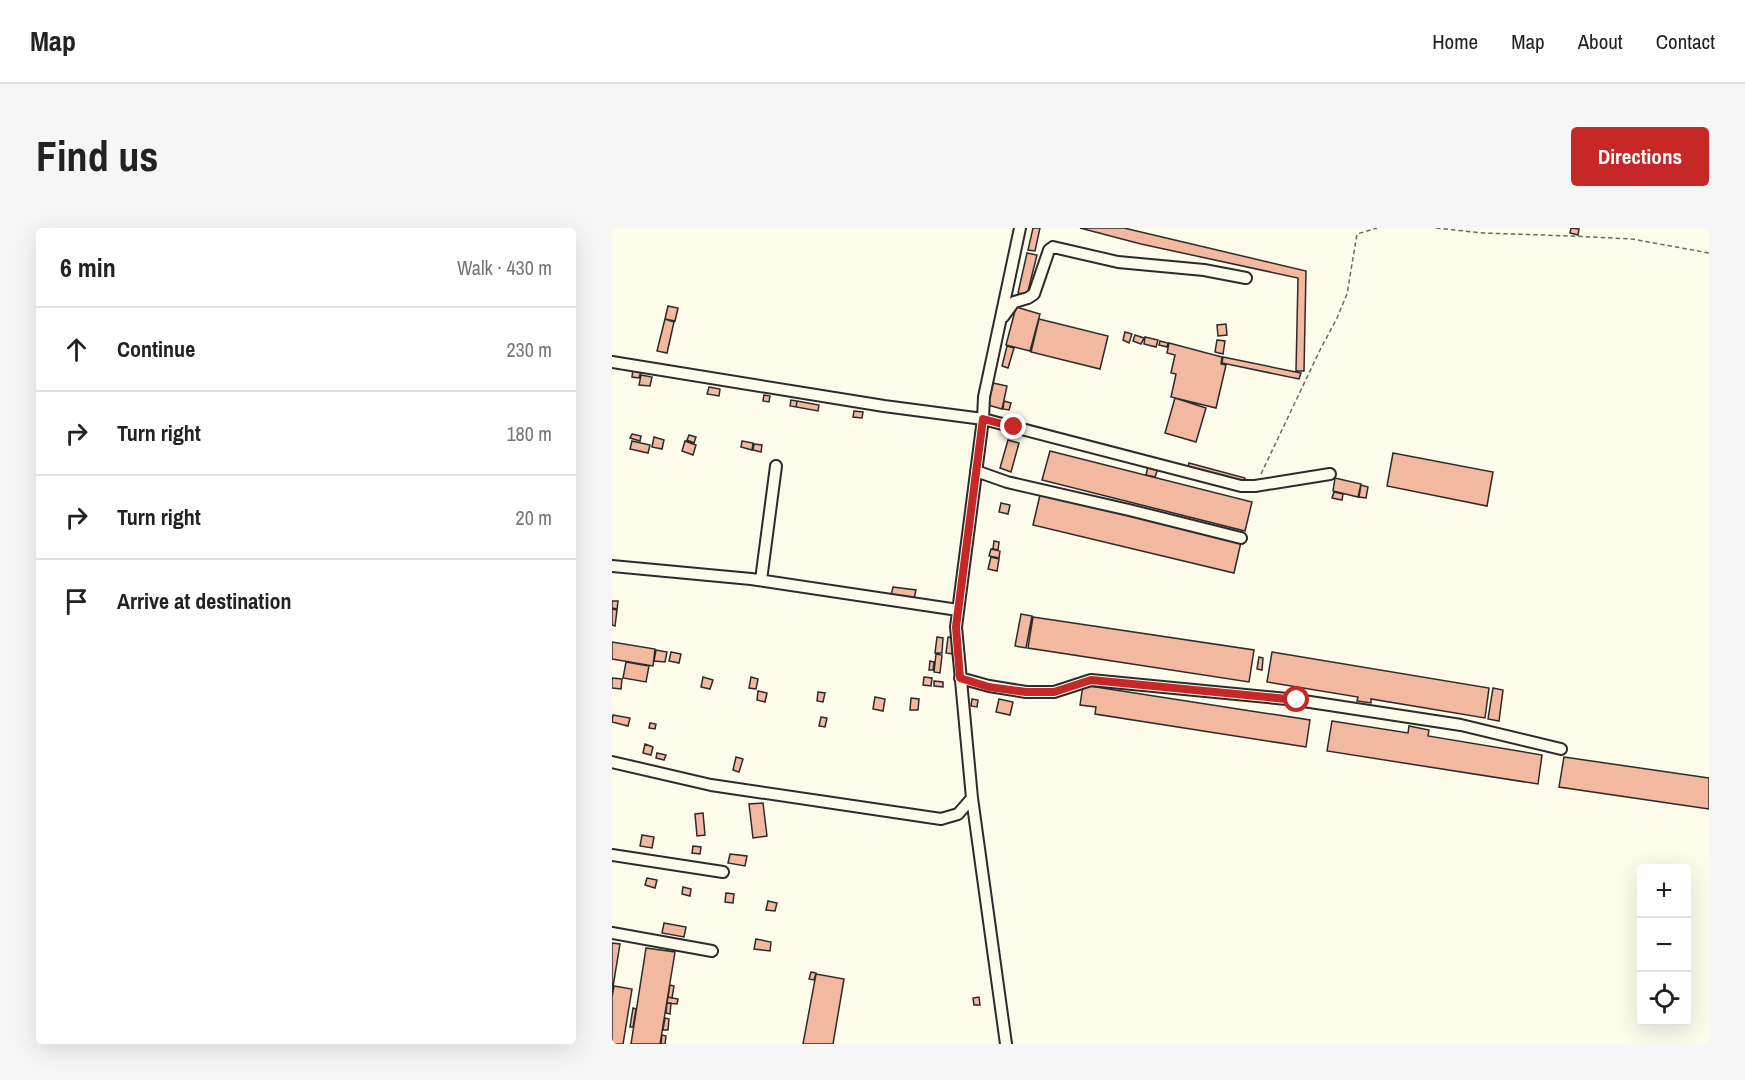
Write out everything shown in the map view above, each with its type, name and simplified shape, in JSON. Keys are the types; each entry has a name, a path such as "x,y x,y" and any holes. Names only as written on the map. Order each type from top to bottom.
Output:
{"lane":[{"path":"1006,1044 972,798 956,627 984,397 1020,228"},
{"path":"1000,322 1014,302 1034,294 1049,250 1053,247 1118,262 1204,270 1246,278"},
{"path":"612,362 872,404 983,419 1241,486 1255,486 1330,474"},
{"path":"761,580 776,466"},
{"path":"976,471 1007,482 1241,538"},
{"path":"612,566 761,580 958,610"},
{"path":"960,678 989,687 1026,692 1054,692 1091,680 1297,700 1461,725 1561,749"},
{"path":"612,762 711,785 969,822 976,829"},
{"path":"941,819 958,814 972,798"},
{"path":"612,855 723,872"},
{"path":"612,933 712,951"}],"path":[{"path":"1255,486 1347,294 1358,228"},
{"path":"1357,234 1377,228"},
{"path":"1436,228 1483,233 1632,239 1709,253"}],"building":[{"path":"1033,228 1040,228 1035,251 1028,250"},
{"path":"1080,228 1124,228 1306,271 1304,371 1296,371 1298,278 1141,244"},
{"path":"1571,228 1579,229 1578,235 1570,233"},
{"path":"1027,253 1037,255 1027,295 1018,293"},
{"path":"668,306 678,308 675,321 665,319"},
{"path":"1016,307 1040,314 1030,351 1006,345"},
{"path":"665,319 674,322 667,353 657,351"},
{"path":"1039,319 1108,336 1100,369 1031,352"},
{"path":"1226,324 1227,335 1218,336 1217,325"},
{"path":"1125,332 1132,334 1129,343 1123,340"},
{"path":"1135,335 1144,338 1141,344 1133,341"},
{"path":"1145,337 1158,340 1156,347 1144,344"},
{"path":"1217,340 1225,341 1223,354 1215,352"},
{"path":"1160,341 1168,343 1167,347 1159,345"},
{"path":"1169,343 1222,357 1221,364 1226,365 1216,408 1171,397 1176,374 1171,373 1175,355 1167,353"},
{"path":"1007,346 1014,348 1008,368 1002,366"},
{"path":"1223,357 1301,373 1299,379 1222,363"},
{"path":"633,369 641,371 639,378 632,377"},
{"path":"641,375 652,377 650,386 639,385"},
{"path":"993,383 1007,386 1002,409 988,405"},
{"path":"709,387 720,389 719,396 707,394"},
{"path":"764,395 770,396 769,402 763,401"},
{"path":"1175,398 1206,408 1196,442 1165,433"},
{"path":"791,400 797,401 796,407 790,406"},
{"path":"797,401 819,405 818,411 796,407"},
{"path":"1004,401 1011,403 1009,410 1003,409"},
{"path":"854,411 863,412 862,418 853,417"},
{"path":"632,434 641,436 640,441 630,438"},
{"path":"689,435 696,437 694,443 687,440"},
{"path":"654,437 664,440 662,449 652,447"},
{"path":"1008,440 1019,443 1011,472 1000,468"},
{"path":"632,441 650,445 648,453 630,449"},
{"path":"685,441 696,445 693,455 682,451"},
{"path":"742,441 753,443 752,450 741,447"},
{"path":"754,444 762,445 761,452 753,450"},
{"path":"1050,451 1252,502 1245,531 1042,480"},
{"path":"1393,453 1493,472 1487,506 1387,486"},
{"path":"1189,463 1245,478 1244,482 1188,468"},
{"path":"1148,466 1158,468 1155,477 1146,475"},
{"path":"1335,478 1361,484 1358,497 1333,491"},
{"path":"1361,485 1368,487 1366,498 1359,497"},
{"path":"1334,492 1343,494 1342,500 1332,498"},
{"path":"1040,495 1241,542 1234,573 1033,525"},
{"path":"1001,503 1010,505 1008,514 999,512"},
{"path":"994,541 999,542 998,550 993,549"},
{"path":"991,549 1000,551 999,558 989,556"},
{"path":"991,557 999,559 997,571 988,569"},
{"path":"893,587 916,590 914,599 891,595"},
{"path":"612,601 618,601 617,609 612,608"},
{"path":"612,609 617,610 615,626 612,625"},
{"path":"1021,614 1032,616 1026,648 1015,646"},
{"path":"1033,617 1254,650 1249,682 1028,648"},
{"path":"937,637 943,638 942,653 935,653"},
{"path":"948,637 954,638 952,654 946,653"},
{"path":"612,642 655,649 653,666 612,659"},
{"path":"656,650 667,652 665,662 654,661"},
{"path":"671,652 681,654 679,663 669,661"},
{"path":"1272,652 1489,688 1485,718 1371,699 1371,703 1357,701 1358,697 1267,682"},
{"path":"936,654 942,655 940,673 934,672"},
{"path":"1259,657 1263,658 1262,670 1257,669"},
{"path":"930,661 934,662 933,670 929,670"},
{"path":"626,662 649,666 646,682 623,678"},
{"path":"703,677 713,680 710,689 701,687"},
{"path":"751,677 758,679 756,689 749,688"},
{"path":"924,677 932,678 931,686 923,685"},
{"path":"612,678 622,679 621,689 612,688"},
{"path":"934,681 943,682 943,687 934,686"},
{"path":"1083,685 1310,720 1306,747 1095,714 1096,707 1080,705"},
{"path":"1493,688 1503,690 1499,721 1488,719"},
{"path":"758,691 767,693 765,702 757,700"},
{"path":"818,692 825,693 823,702 817,701"},
{"path":"875,697 885,699 883,711 873,709"},
{"path":"911,698 919,699 918,710 910,710"},
{"path":"972,699 978,700 977,707 971,706"},
{"path":"999,699 1013,702 1010,715 996,712"},
{"path":"613,715 630,718 628,726 612,722"},
{"path":"821,717 827,718 825,727 819,726"},
{"path":"1332,721 1408,733 1409,726 1429,730 1428,736 1542,755 1538,784 1327,751"},
{"path":"650,723 656,724 655,729 649,728"},
{"path":"645,744 653,747 651,755 643,753"},
{"path":"657,753 666,755 664,760 656,758"},
{"path":"736,757 743,759 739,772 733,770"},
{"path":"1564,757 1709,778 1709,809 1559,787"},
{"path":"763,803 767,836 753,838 749,804"},
{"path":"703,813 705,835 697,836 695,814"},
{"path":"642,835 654,837 652,848 640,846"},
{"path":"693,846 701,847 700,854 692,853"},
{"path":"730,854 747,856 745,866 728,863"},
{"path":"647,878 657,880 655,888 645,885"},
{"path":"683,887 691,889 690,896 682,894"},
{"path":"726,893 734,894 733,903 725,902"},
{"path":"768,901 777,903 775,911 766,910"},
{"path":"664,923 686,927 684,937 662,933"},
{"path":"756,939 771,942 770,951 754,949"},
{"path":"612,943 620,944 612,993"},
{"path":"646,948 675,952 660,1044 631,1044"},
{"path":"811,972 816,973 814,980 809,979"},
{"path":"816,974 844,979 833,1044 803,1044"},
{"path":"670,985 674,986 672,998 668,997"},
{"path":"614,986 632,989 623,1044 612,1044"},
{"path":"668,997 678,999 677,1004 667,1003"},
{"path":"979,997 980,1005 974,1005 973,998"},
{"path":"667,1003 671,1003 670,1014 666,1013"},
{"path":"633,1008 636,1009 633,1027 630,1027"},
{"path":"665,1018 669,1019 668,1030 663,1030"},
{"path":"662,1035 666,1036 665,1044 661,1044"}],"route":[{"path":"1014,427 983,419 956,627 960,678 989,687 1026,692 1054,692 1091,680 1297,700"}]}
